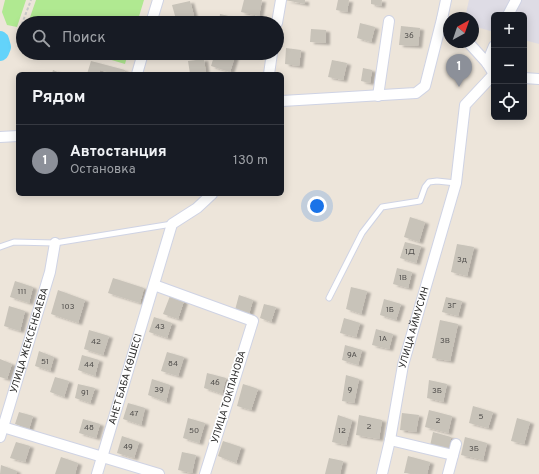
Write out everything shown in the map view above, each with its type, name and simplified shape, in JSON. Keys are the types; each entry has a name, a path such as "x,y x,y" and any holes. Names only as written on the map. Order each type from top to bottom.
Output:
{"street":[{"path":"153,16 158,0"},
{"path":"278,16 281,0"},
{"path":"446,0 446,12"},
{"path":"510,12 516,0"},
{"path":"378,96 389,21"},
{"path":"284,101 416,93 425,86 443,31"},
{"path":"473,48 491,69"},
{"path":"487,63 493,48"},
{"path":"138,72 141,60"},
{"path":"269,72 271,60"},
{"name":"УЛИЦА АЙМУСИН","path":"382,474 390,440 403,365 456,183 465,105 491,77"},
{"path":"527,78 539,80"},
{"path":"0,137 16,136"},
{"path":"172,224 197,208 210,196"},
{"name":"АНЕТ БАБА КӨШЕСІ","path":"97,474 172,224"},
{"name":"УЛИЦА ЖЕКСЕНБАЕВА","path":"0,437 50,272 55,243"},
{"name":"УЛИЦА ТОКПАНОВА","path":"154,285 253,320 205,474"},
{"path":"3,427 159,474"},
{"path":"390,440 453,455"},
{"path":"448,474 456,444"}],"lane":[{"path":"329,298 362,233 382,207 420,201 425,187 429,182 437,181 456,183"},
{"path":"0,247 14,242 55,243 172,224"}],"path":[{"path":"25,16 31,0"}],"shaded area":[{"path":"469,0 539,0 539,44 527,41 527,12 491,12 491,31 479,28 479,12 466,12"}],"green space":[{"path":"5,0 26,0 21,16 16,16 16,27 7,25 2,12"},
{"path":"36,0 144,0 139,16 30,16"},
{"path":"112,60 126,60 125,64"}],"building":[{"path":"244,0 262,0 259,16 241,12"},
{"path":"285,0 305,0 305,4"},
{"path":"338,0 349,0 347,12 336,10"},
{"path":"371,0 382,0 381,6 371,4"},
{"path":"190,1 194,16 175,16 172,5"},
{"path":"360,23 375,27 371,42 357,38"},
{"path":"401,26 420,28 418,46 399,45"},
{"path":"311,29 326,30 326,43 310,42"},
{"path":"286,48 301,50 299,66 285,64"},
{"path":"204,60 206,72 190,72 188,61"},
{"path":"213,60 234,60 230,72 211,66"},
{"path":"332,60 347,63 343,80 328,77"},
{"path":"91,61 125,70 124,72 107,72 100,70 100,72 88,72"},
{"path":"363,68 372,70 370,83 361,81"},
{"path":"410,217 425,222 419,242 404,237"},
{"path":"405,242 421,246 416,263 400,258"},
{"path":"457,244 474,247 467,276 451,272"},
{"path":"397,268 412,272 408,288 393,284"},
{"path":"113,278 144,288 140,303 108,293"},
{"path":"15,281 33,287 29,303 10,297"},
{"path":"351,287 367,291 361,314 346,309"},
{"path":"58,290 85,300 78,323 51,314"},
{"path":"239,295 253,300 249,314 235,310"},
{"path":"170,296 184,301 178,319 163,314"},
{"path":"446,297 462,301 458,316 442,312"},
{"path":"384,299 401,304 396,320 380,315"},
{"path":"264,304 276,307 271,322 260,318"},
{"path":"9,306 25,311 20,331 4,326"},
{"path":"154,317 172,323 167,338 149,332"},
{"path":"344,318 360,323 356,337 340,333"},
{"path":"440,320 458,324 450,361 432,358"},
{"path":"376,329 393,334 389,349 372,345"},
{"path":"89,330 109,336 103,355 84,349"},
{"path":"345,345 362,350 358,365 342,360"},
{"path":"39,351 54,357 50,371 35,366"},
{"path":"167,352 184,357 178,376 161,371"},
{"path":"82,355 99,360 95,376 78,370"},
{"path":"0,359 12,364 7,379 0,377"},
{"path":"207,373 226,378 222,394 204,388"},
{"path":"346,375 359,379 354,403 342,401"},
{"path":"55,377 69,381 64,397 50,392"},
{"path":"152,379 170,385 166,402 148,395"},
{"path":"429,380 447,384 443,402 427,398"},
{"path":"78,384 95,388 90,403 75,398"},
{"path":"243,384 258,389 251,410 237,406"},
{"path":"128,403 145,408 141,425 123,419"},
{"path":"473,406 493,412 488,428 469,423"},
{"path":"429,410 452,416 448,433 425,427"},
{"path":"19,412 33,416 29,429 15,424"},
{"path":"402,413 419,415 416,432 400,430"},
{"path":"338,415 352,420 346,445 332,442"},
{"path":"359,415 382,420 379,439 356,435"},
{"path":"188,418 205,423 199,443 183,438"},
{"path":"517,418 530,422 524,444 511,441"},
{"path":"83,419 100,424 96,438 79,433"},
{"path":"433,432 451,437 448,450 430,446"},
{"path":"122,436 139,442 134,458 117,453"},
{"path":"465,437 487,443 483,460 461,455"},
{"path":"223,441 241,447 236,463 218,456"},
{"path":"16,442 30,446 25,462 10,458"},
{"path":"182,452 196,455 192,473 178,470"},
{"path":"408,456 430,462 427,474 404,473"},
{"path":"61,457 78,463 75,474 55,474"},
{"path":"329,458 343,461 340,474 325,474"},
{"path":"1,465 17,471 16,474 0,474"}],"waterway":[{"path":"0,40 2,47 0,52"}],"place":[{"name":"Автостанция","path":"459,87"}]}
